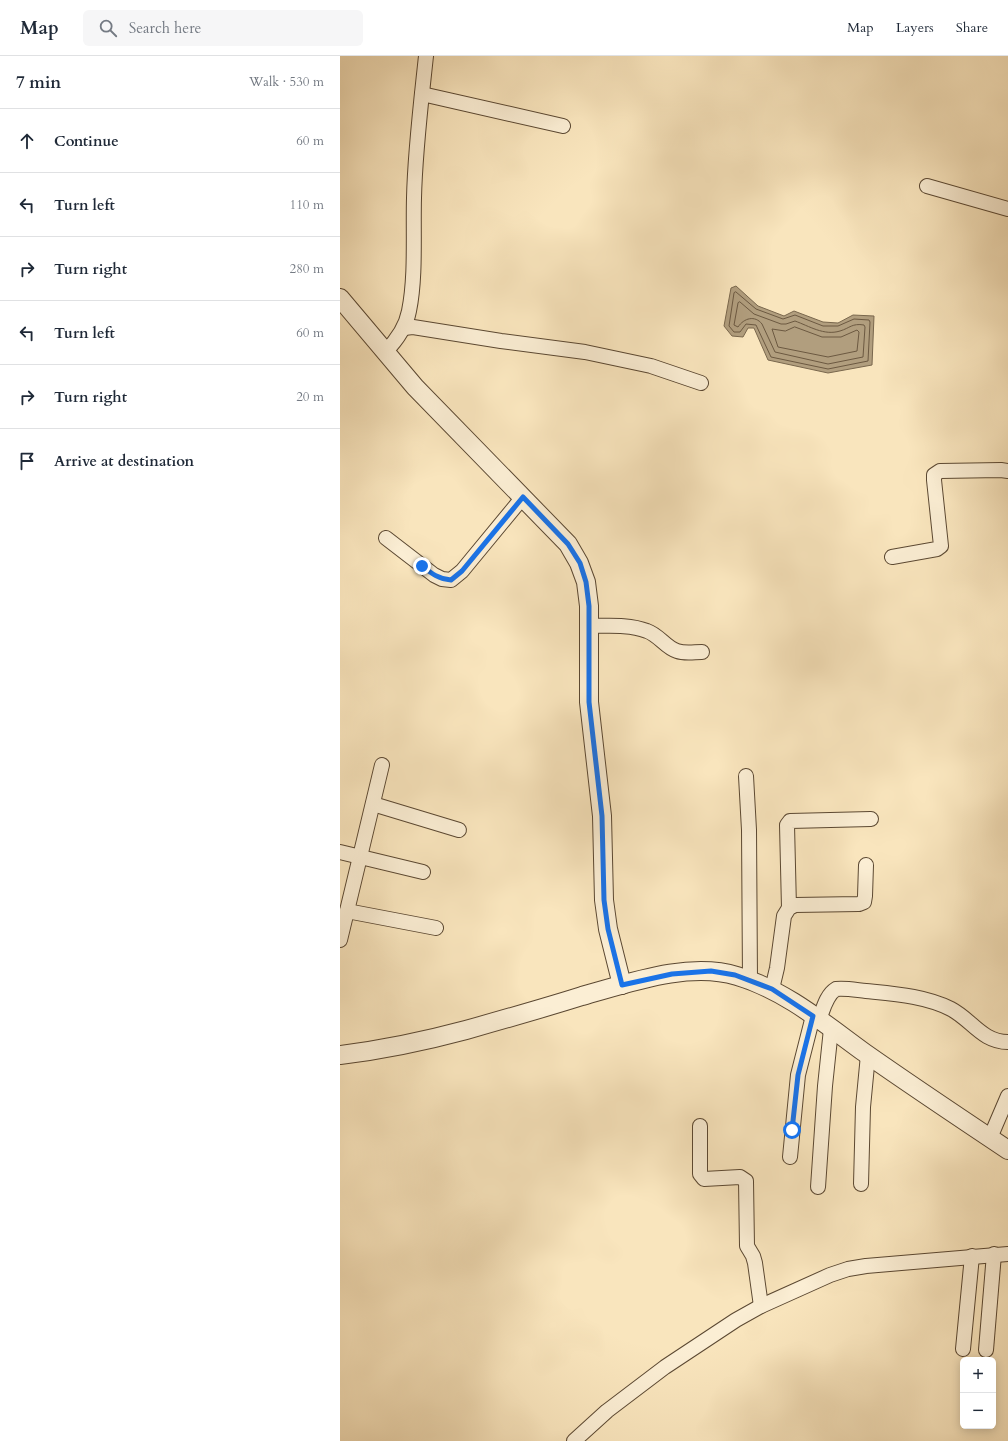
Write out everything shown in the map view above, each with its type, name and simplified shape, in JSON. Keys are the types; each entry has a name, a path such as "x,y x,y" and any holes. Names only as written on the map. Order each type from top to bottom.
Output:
{"street":[{"path":"385,352 395,342 404,328 409,312 412,289 414,198 426,56"},
{"path":"422,94 564,126"},
{"path":"927,186 1008,209"},
{"path":"340,298 415,387 568,544 580,563 586,582 589,606 589,702 602,816 604,900 608,929 622,985"},
{"path":"404,328 413,327 585,352 651,366 701,383"},
{"path":"892,557 938,549 941,546 934,480 934,475 937,472 1008,471"},
{"path":"386,538 434,575 442,579 451,580 462,571 523,497"},
{"path":"589,626 630,626 647,631 658,637 678,652 702,652"},
{"path":"340,940 382,765"},
{"path":"746,776 749,830 750,980"},
{"path":"373,804 459,830"},
{"path":"789,908 787,825 790,821 871,819"},
{"path":"340,852 423,872"},
{"path":"772,989 777,968 784,916 789,908 795,905 859,904 864,902 866,896 866,865"},
{"path":"347,911 436,928"},
{"path":"340,1055 371,1052 464,1030 622,985 672,974 711,971 735,975 772,989 1008,1150"},
{"path":"790,1157 798,1075 821,1022 831,992 836,990 908,996 949,1008 967,1020 988,1038 1001,1042 1008,1042"},
{"path":"818,1186 826,1086 821,1022"},
{"path":"861,1184 863,1107 868,1055"},
{"path":"990,1138 1008,1096"},
{"path":"700,1126 700,1174 702,1177 704,1179 740,1177 746,1181 747,1246 755,1263 761,1306"},
{"path":"986,1350 994,1254"},
{"path":"574,1441 607,1411 664,1367 736,1320 761,1306 830,1276 848,1269 972,1256 1008,1254"},
{"path":"963,1349 972,1256"}],"water":[{"path":"736,286 758,306 784,316 794,311 823,322 838,323 853,315 874,316 872,365 828,373 768,360 754,328 748,328 743,337 732,336 724,326 731,288"}],"route":[{"path":"422,566 442,579 451,580 462,571 523,497 568,544 580,563 586,582 589,606 589,702 602,816 604,900 608,929 622,985 672,974 711,971 735,975 772,989 813,1016 798,1075 792,1130"}]}
